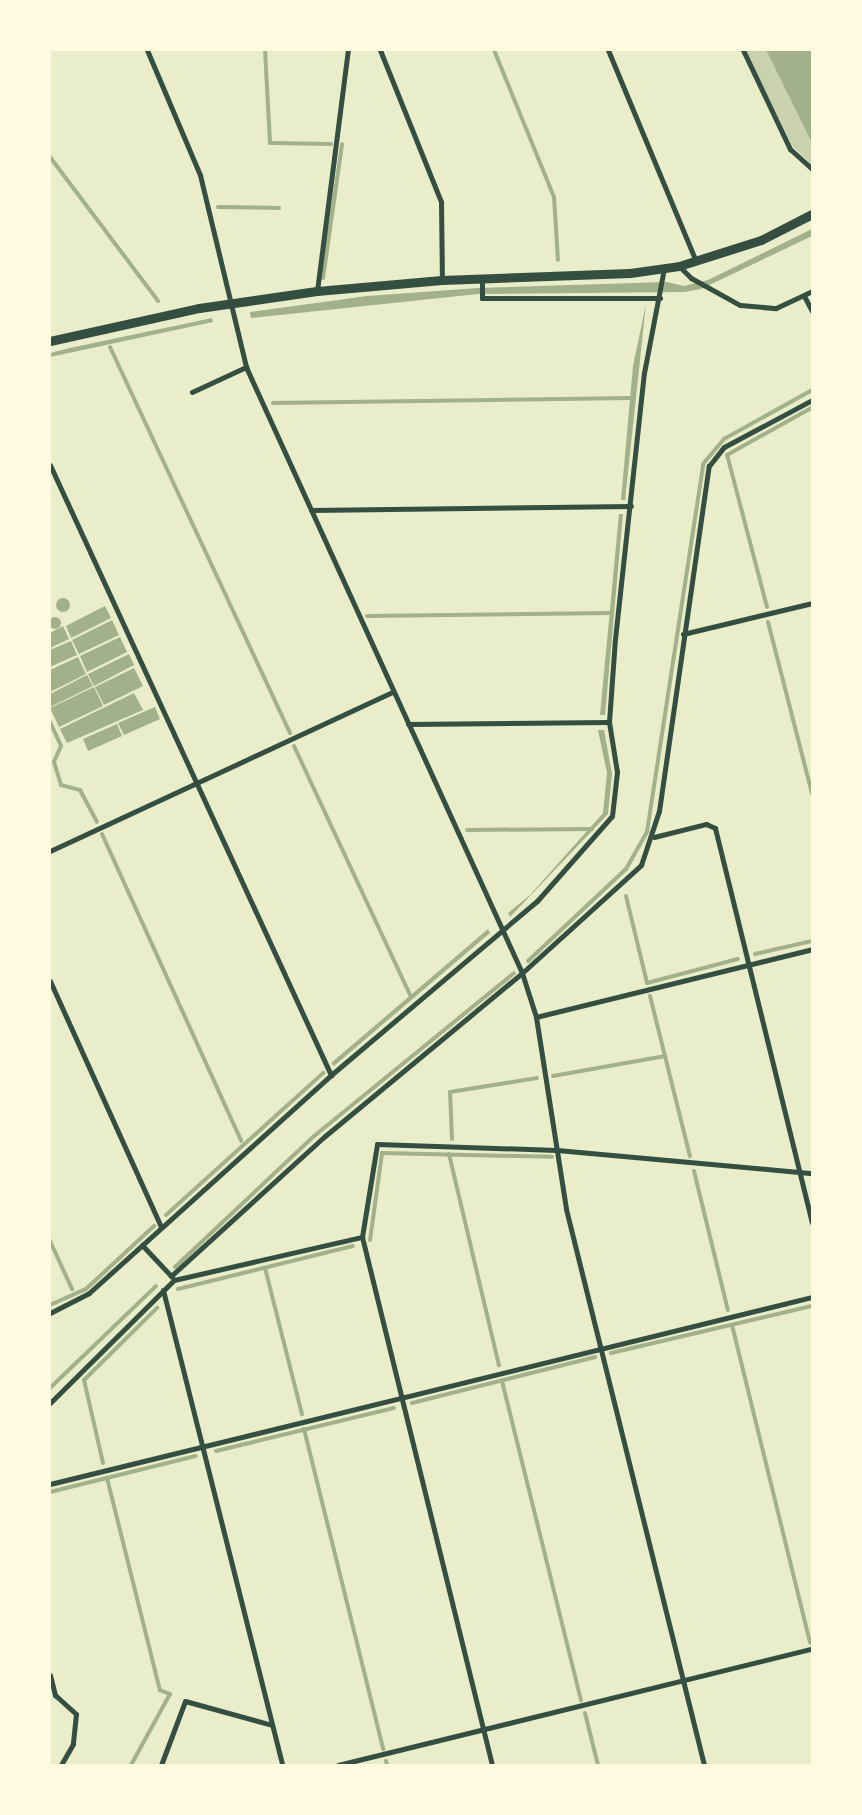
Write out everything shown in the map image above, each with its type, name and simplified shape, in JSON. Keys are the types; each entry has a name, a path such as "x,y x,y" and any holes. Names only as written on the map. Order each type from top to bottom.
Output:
{"main road":[{"path":"50,341 228,302 317,291 442,280 482,282 678,266 761,240 812,214"}],"street":[{"path":"147,50 200,175 228,302 246,367 522,973 536,1017 566,1209 704,1765"},
{"path":"317,291 348,50"},
{"path":"380,50 441,202 442,280"},
{"path":"608,50 696,261"},
{"path":"742,50 790,149 812,168"},
{"path":"678,266 691,278 740,305 776,308 812,291"},
{"path":"50,1313 89,1293 161,1226 331,1075 537,901 612,816 617,772 610,722 644,373 664,268"},
{"path":"482,282 482,295 660,297"},
{"path":"804,296 812,310"},
{"path":"192,392 246,367"},
{"path":"50,1403 163,1290 172,1278 325,1136 522,973 630,879 654,837 709,466 724,447 812,400"},
{"path":"50,465 331,1075"},
{"path":"311,510 631,506"},
{"path":"683,634 812,603"},
{"path":"50,851 393,692"},
{"path":"408,724 610,722"},
{"path":"654,837 706,824 715,828 812,1222"},
{"path":"536,1017 812,949"},
{"path":"50,981 161,1226"},
{"path":"492,1765 362,1237 377,1144 557,1150 812,1173"},
{"path":"172,1278 362,1237"},
{"path":"142,1245 172,1278"},
{"path":"163,1290 205,1446 282,1765"},
{"path":"50,1484 812,1297"},
{"path":"339,1765 812,1649"},
{"path":"50,1675 55,1696 76,1714 73,1744 61,1765"},
{"path":"161,1765 186,1701 272,1725"}],"shaded area":[{"path":"745,50 766,50 812,143 812,165 793,147"},
{"path":"766,50 812,50 812,143"},
{"path":"812,229 812,236 701,289 684,292 478,294 251,318 250,312 367,296 478,288 667,282 684,286 708,280"},
{"path":"646,304 625,500 621,500 633,366"},
{"path":"212,318 213,322 50,357 50,353 70,348"},
{"path":"619,514 623,514 605,715 600,715"},
{"path":"60,598 66,598 70,605 66,612 60,612 56,608 56,602"},
{"path":"105,606 111,618 71,638 66,626"},
{"path":"53,617 57,617 61,623 57,629 53,629 49,625 49,621"},
{"path":"112,620 119,635 79,654 72,640"},
{"path":"63,626 69,639 50,648 50,633"},
{"path":"120,637 127,652 87,672 80,656"},
{"path":"71,641 77,655 50,667 50,650"},
{"path":"129,654 134,665 94,686 88,674"},
{"path":"78,657 86,674 50,692 50,670"},
{"path":"134,668 143,686 104,705 95,687"},
{"path":"87,675 93,686 50,707 50,694"},
{"path":"94,687 103,706 59,727 50,708"},
{"path":"134,693 143,710 67,743 60,729"},
{"path":"155,707 160,719 124,735 118,723"},
{"path":"117,724 122,736 88,751 83,739"},
{"path":"598,730 604,730 612,774 608,814 510,917 508,913 530,895 603,813 607,773"},
{"path":"488,929 490,933 334,1066 331,1063"}],"waterway":[{"path":"265,50 270,143 331,144"},
{"path":"494,50 554,197 558,260"},
{"path":"323,278 342,144"},
{"path":"50,157 158,301"},
{"path":"218,207 279,208"},
{"path":"110,347 290,733"},
{"path":"528,961 626,869 647,832 703,464 724,439 812,390"},
{"path":"273,403 630,398"},
{"path":"767,607 727,455 811,408"},
{"path":"367,616 610,613"},
{"path":"768,622 812,793"},
{"path":"50,722 61,746 54,762 61,785 80,790 97,822"},
{"path":"294,746 410,995"},
{"path":"467,830 592,829"},
{"path":"102,834 241,1141"},
{"path":"626,896 647,983 738,959"},
{"path":"755,954 812,941"},
{"path":"175,1267 313,1137 514,973"},
{"path":"650,996 690,1156"},
{"path":"553,1076 665,1056"},
{"path":"166,1215 323,1073"},
{"path":"452,1139 450,1092 537,1078"},
{"path":"370,1240 382,1153 552,1157"},
{"path":"449,1154 499,1365"},
{"path":"694,1171 728,1310"},
{"path":"50,1305 86,1289 154,1226"},
{"path":"50,1241 72,1289"},
{"path":"178,1289 353,1246"},
{"path":"265,1268 302,1414"},
{"path":"50,1388 156,1286"},
{"path":"611,1353 812,1306"},
{"path":"103,1463 84,1380 157,1308"},
{"path":"732,1325 810,1643"},
{"path":"412,1403 595,1357"},
{"path":"502,1381 581,1700"},
{"path":"216,1451 394,1408"},
{"path":"304,1429 383,1749"},
{"path":"50,1492 196,1456"},
{"path":"107,1478 160,1690 170,1694 131,1765"},
{"path":"585,1713 598,1765"},
{"path":"386,1761 387,1765"}]}
